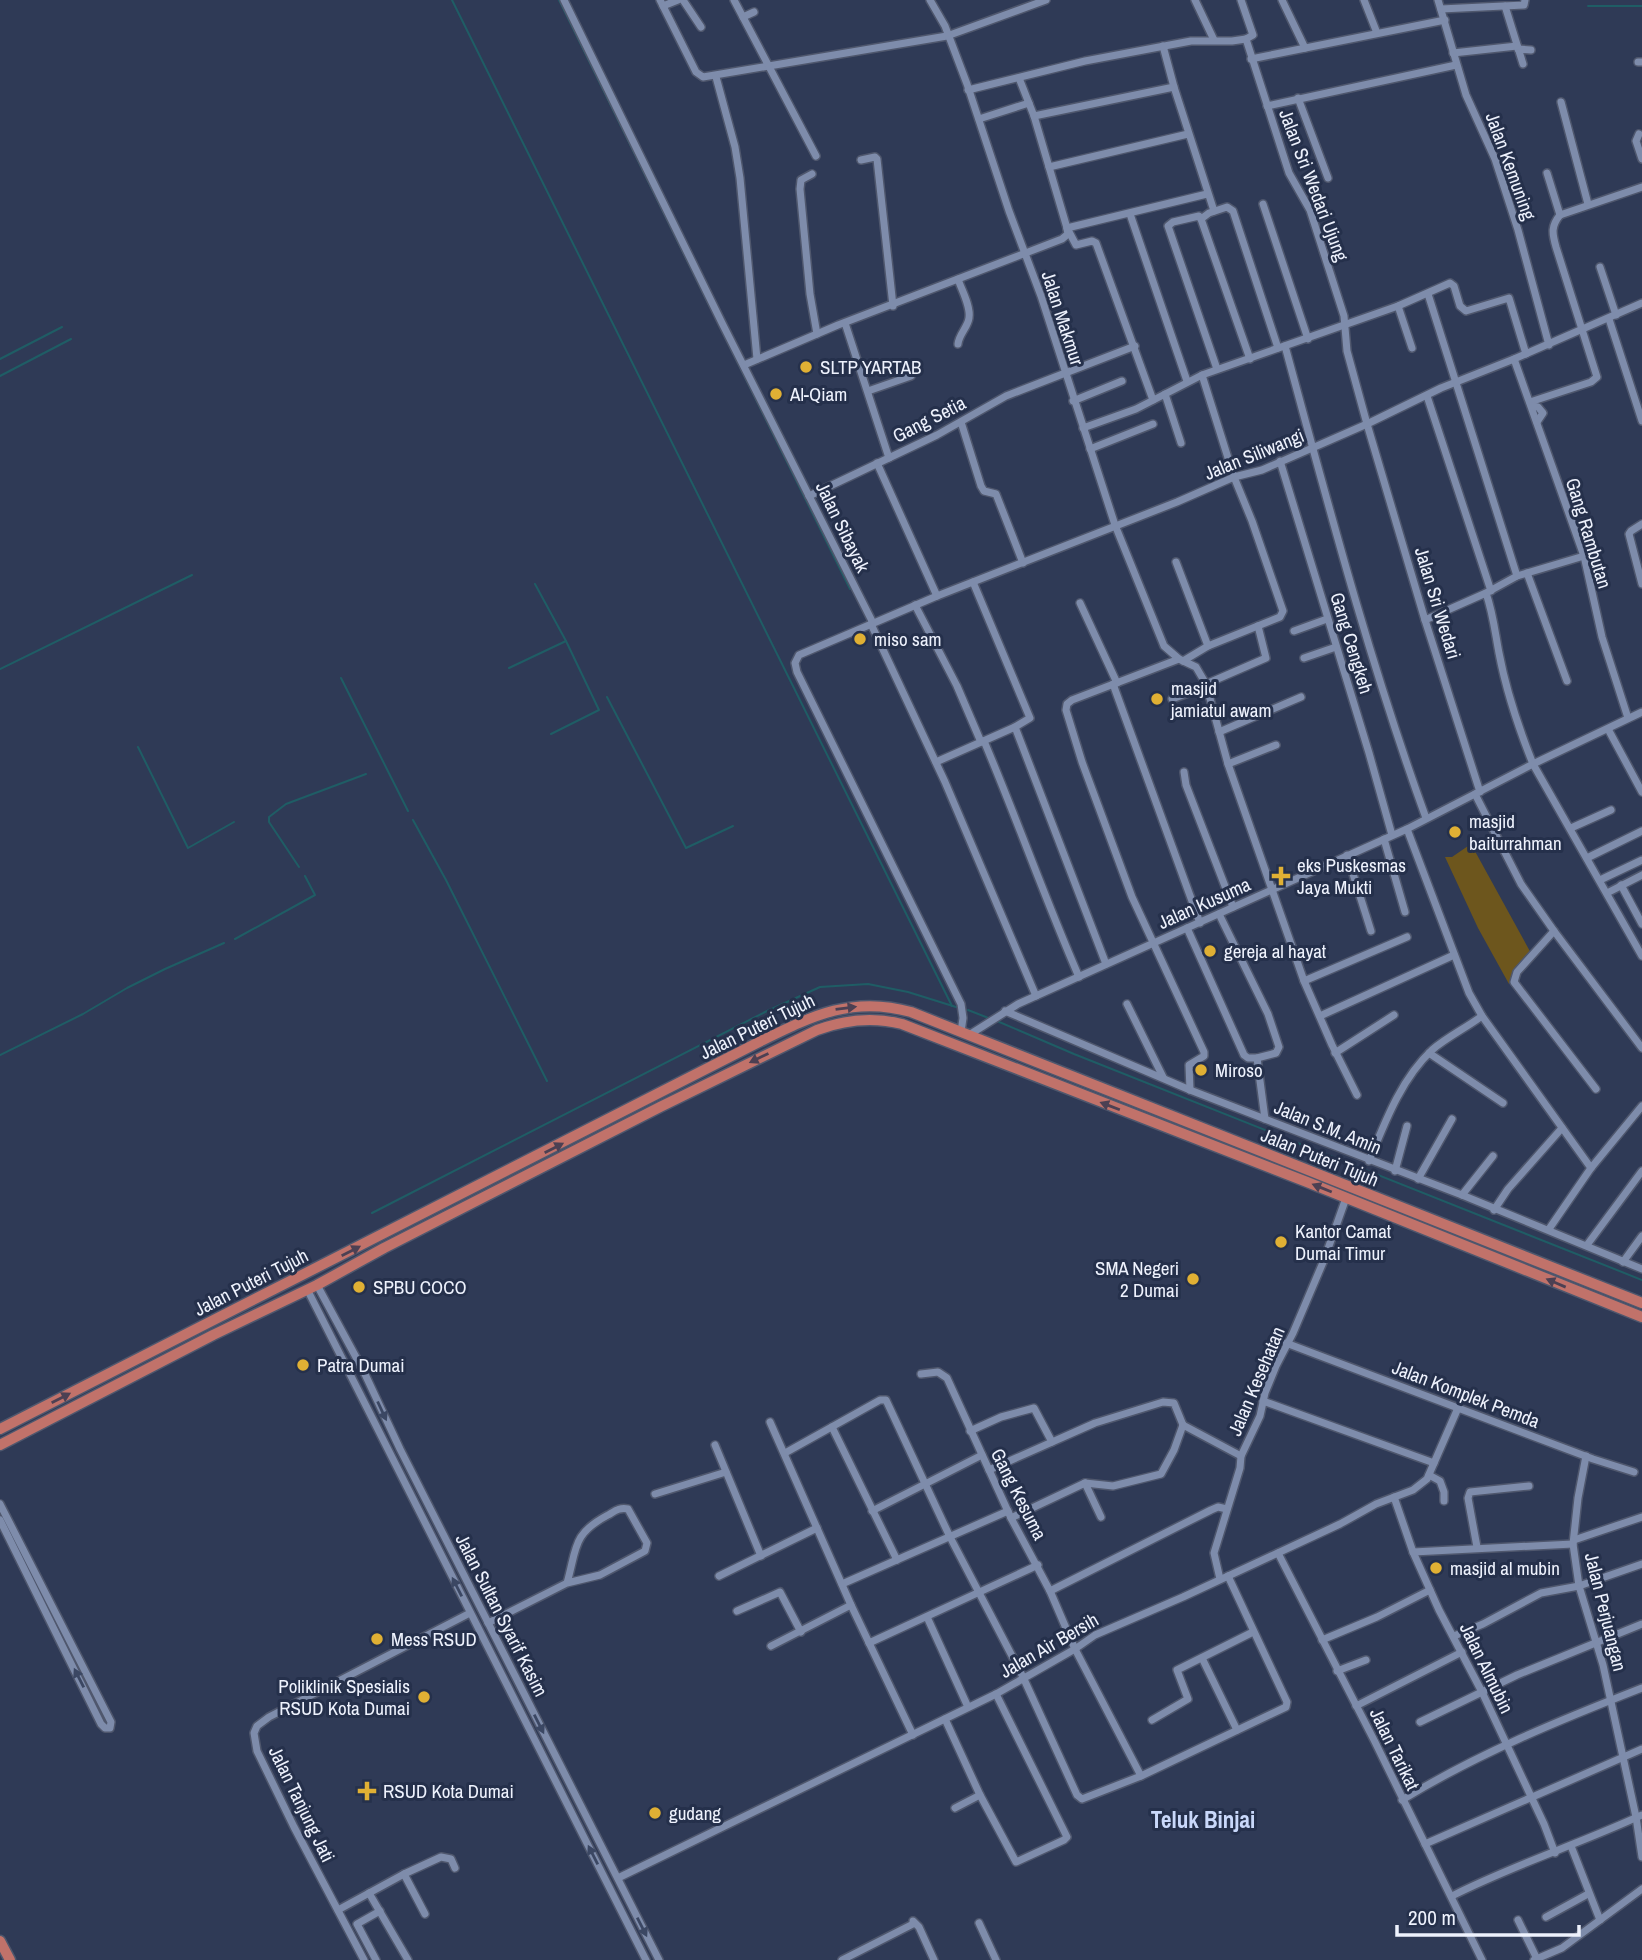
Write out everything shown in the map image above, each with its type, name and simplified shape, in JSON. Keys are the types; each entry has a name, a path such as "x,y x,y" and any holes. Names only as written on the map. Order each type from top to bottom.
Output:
{"highway":[{"name":"Jalan Puteri Tujuh","path":"0,1429 799,1022 820,1013 846,1007 883,1005 897,1008 965,1033 1642,1303"},
{"name":"Jalan Puteri Tujuh","path":"0,1445 660,1107 827,1026 858,1021 890,1021 1346,1198 1642,1317"},
{"path":"655,1097 660,1107"},
{"path":"1585,1294 1590,1283"},
{"path":"208,1324 213,1335"},
{"path":"0,1941 10,1960"}],"street":[{"name":"Jalan Sibayak","path":"564,0 872,623 906,702 936,762 1036,996"},
{"path":"678,0 662,3 699,75 704,77 947,36 1046,0"},
{"path":"683,0 701,27"},
{"path":"734,0 817,156"},
{"name":"Jalan Makmur","path":"930,0 979,119 1041,296 1115,525 1164,646 1181,660"},
{"path":"1195,0 1214,40"},
{"path":"968,90 1085,61 1163,46 1191,41 1246,39 1252,35 1241,0"},
{"path":"1282,0 1305,48"},
{"path":"1363,0 1377,33"},
{"name":"Jalan Kemuning","path":"1438,0 1465,95 1495,159 1549,345"},
{"path":"1441,9 1485,3 1524,5 1525,0"},
{"path":"1505,6 1524,64"},
{"path":"743,17 754,12"},
{"path":"1251,58 1445,20"},
{"name":"Jalan Sri Wedari Ujung","path":"1246,39 1289,173 1310,210 1344,316 1348,351 1367,424"},
{"path":"1163,46 1188,134 1214,211"},
{"path":"1453,53 1518,48 1531,50"},
{"path":"1267,106 1456,65"},
{"path":"716,77 735,147 740,178 757,359"},
{"path":"1019,78 1034,116 1067,228 1076,245 1094,241 1097,243 1153,400"},
{"path":"1034,116 1174,87"},
{"path":"1298,98 1328,178"},
{"path":"1560,102 1588,205"},
{"path":"979,119 1029,103"},
{"path":"1049,167 1188,134"},
{"path":"1639,134 1636,141 1642,159"},
{"path":"861,160 875,157 877,159 893,306"},
{"path":"1547,173 1560,215"},
{"path":"812,174 801,180 800,189 810,294 817,334"},
{"path":"1531,404 1591,382 1597,377 1552,226 1560,215 1642,189"},
{"path":"1067,228 1207,194"},
{"path":"1263,204 1308,339"},
{"path":"1201,219 1214,211 1229,208 1235,214 1313,447 1376,667 1426,818"},
{"path":"1130,214 1187,382"},
{"path":"1217,369 1168,226 1173,222 1199,216 1201,219 1250,359"},
{"path":"744,365 1066,237 1067,228"},
{"path":"1600,267 1642,421"},
{"path":"958,279 970,314 958,344"},
{"path":"1083,428 1153,400 1217,369 1308,339 1452,283 1460,306 1466,312 1509,298 1526,354"},
{"path":"1429,294 1517,576"},
{"name":"Jalan Siliwangi","path":"872,623 1234,477 1262,470 1456,381 1549,345 1642,303"},
{"path":"1398,306 1412,348"},
{"path":"845,323 889,458"},
{"name":"Gang Setia","path":"809,496 961,422 1006,396 1135,346"},
{"name":"Gang Rambutan","path":"1514,359 1584,556 1602,637 1628,718"},
{"path":"1190,1090 1189,1065 1204,1056 1204,1052 1132,897 1070,727 1066,706 1072,700 1181,660 1280,617 1283,611 1234,477 1202,375"},
{"path":"868,391 911,376"},
{"path":"1073,401 1122,381"},
{"path":"1165,394 1181,443"},
{"path":"1427,396 1489,592 1499,655 1522,737 1533,764 1642,956"},
{"path":"961,422 981,486 984,491 996,494 1023,563"},
{"path":"1090,449 1153,424"},
{"name":"Jalan Sri Wedari","path":"1367,424 1477,793 1521,884 1642,1048"},
{"name":"Gang Cengkeh","path":"1280,461 1336,647 1388,837 1405,912"},
{"path":"877,463 937,596"},
{"path":"1642,524 1629,534 1642,584"},
{"path":"1425,620 1489,592 1517,576 1584,556"},
{"path":"1176,562 1208,646"},
{"path":"1527,573 1567,681"},
{"path":"936,762 1028,720 1029,715 973,582"},
{"path":"1080,603 1115,684 1200,923"},
{"path":"915,605 983,742 1017,821 1052,918 1079,977"},
{"path":"1294,631 1327,619"},
{"path":"872,623 799,655 795,663 796,669 961,1004 965,1033"},
{"path":"1172,699 1266,658 1258,625"},
{"path":"1304,658 1336,647"},
{"path":"1181,660 1196,667 1206,685 1228,764 1304,981 1335,1053 1357,1095"},
{"path":"1219,732 1301,697"},
{"name":"Jalan Kusuma","path":"965,1033 1036,996 1407,829 1642,712"},
{"path":"1015,727 1106,964"},
{"path":"1608,729 1642,792"},
{"path":"1228,764 1276,745"},
{"path":"1184,772 1186,785 1233,907"},
{"path":"1571,828 1611,810"},
{"path":"1407,829 1469,993 1482,1016 1591,1168"},
{"path":"1587,858 1642,831"},
{"path":"1348,855 1371,932"},
{"path":"1600,880 1642,859"},
{"path":"1606,893 1642,874"},
{"path":"1621,886 1642,924"},
{"path":"1187,928 1244,1055 1257,1058 1278,1051 1268,1014 1219,914"},
{"path":"1554,931 1513,979 1596,1089"},
{"path":"1304,981 1407,937"},
{"path":"1320,1016 1454,955"},
{"path":"1127,1004 1164,1077"},
{"name":"Jalan S.M. Amin","path":"1005,1011 1190,1090 1462,1195 1494,1210 1549,1229 1642,1269"},
{"path":"1335,1053 1394,1015"},
{"path":"1369,1161 1407,1080 1429,1053 1482,1016"},
{"path":"980,1040 988,1022"},
{"path":"1429,1053 1503,1103"},
{"path":"1257,1058 1265,1119"},
{"path":"1549,1229 1591,1168 1642,1106"},
{"path":"1418,1179 1452,1119"},
{"path":"1395,1171 1407,1126"},
{"path":"1494,1210 1508,1189 1562,1128"},
{"path":"1462,1195 1493,1156"},
{"path":"1587,1245 1642,1171"},
{"name":"Jalan Kesehatan","path":"1237,1730 1287,1705 1214,1553 1240,1468 1241,1456 1260,1416 1263,1401 1286,1343 1293,1333 1324,1260 1346,1198"},
{"path":"1623,1262 1642,1236"},
{"name":"Jalan Sultan Syarif Kasim","path":"312,1287 363,1370 400,1449 659,1960"},
{"name":"Jalan Sultan Syarif Kasim","path":"312,1287 389,1453 646,1960"},
{"name":"Jalan Komplek Pemda","path":"1286,1343 1634,1472"},
{"name":"Gang Kesuma","path":"921,1374 938,1372 945,1375 1010,1514 1038,1565 1075,1649 1141,1776"},
{"path":"785,1453 885,1399 950,1536 1023,1677 1078,1797 1084,1799 1141,1776 1237,1730 1202,1658"},
{"path":"1263,1401 1434,1463"},
{"path":"989,1470 1095,1423 1163,1402 1174,1403 1183,1425 1241,1456"},
{"path":"970,1431 1001,1417 1034,1408 1052,1442"},
{"path":"1444,1501 1440,1481 1429,1475 1458,1408"},
{"path":"770,1422 851,1605 913,1735"},
{"path":"842,1584 950,1536 1085,1483 1112,1486 1161,1474 1183,1425"},
{"path":"832,1427 897,1560"},
{"path":"715,1445 761,1556"},
{"path":"389,1453 400,1449"},
{"path":"872,1511 982,1455"},
{"name":"Jalan Perjuangan","path":"1586,1456 1578,1498 1574,1542 1579,1586 1597,1643 1639,1816 1642,1857"},
{"path":"655,1494 726,1472"},
{"name":"Jalan Air Bersih","path":"618,1878 945,1719 1075,1649 1095,1635 1340,1524 1376,1504 1424,1483 1429,1475"},
{"path":"1085,1483 1101,1517"},
{"path":"1477,1547 1468,1498 1470,1492 1529,1486"},
{"name":"Jalan Almubin","path":"1394,1497 1412,1552 1482,1692 1555,1853"},
{"path":"0,1504 45,1601 102,1724 105,1728 110,1728 111,1722 45,1601 0,1521"},
{"path":"1050,1591 1211,1510 1218,1507 1227,1509"},
{"path":"488,1623 567,1583 600,1575 647,1549 647,1543 628,1508 589,1525 578,1540 567,1583"},
{"path":"1412,1552 1574,1542 1642,1517"},
{"path":"719,1576 817,1528"},
{"name":"Jalan Tarikat","path":"1278,1553 1482,1960"},
{"path":"1454,1636 1541,1593 1579,1586 1642,1564"},
{"path":"869,1643 1038,1565"},
{"path":"1322,1640 1388,1612 1430,1590"},
{"path":"737,1611 780,1592 801,1632"},
{"path":"771,1646 851,1605"},
{"name":"Jalan Tanjung Jati","path":"364,1960 293,1827 257,1751 254,1733 257,1726 269,1717 470,1614"},
{"path":"927,1617 968,1707"},
{"path":"1420,1722 1517,1675 1642,1624"},
{"path":"1153,1720 1188,1699 1176,1671 1253,1632"},
{"path":"1356,1706 1462,1652"},
{"path":"1337,1671 1366,1660"},
{"path":"1402,1800 1466,1763 1642,1688"},
{"path":"945,1719 980,1795 1016,1862 1066,1839 996,1693"},
{"path":"1425,1844 1642,1749"},
{"path":"955,1808 980,1795"},
{"path":"574,1816 583,1811"},
{"path":"1451,1896 1492,1876 1555,1853 1639,1816"},
{"path":"1571,1846 1600,1920"},
{"path":"338,1910 441,1857 451,1859 455,1868"},
{"path":"404,1874 425,1914"},
{"path":"1518,1920 1535,1959 1562,1948 1642,1889"},
{"path":"369,1893 408,1960"},
{"path":"1546,1917 1588,1894"},
{"path":"376,1960 357,1924 380,1911"},
{"path":"842,1960 913,1924 914,1921 934,1960"},
{"path":"979,1923 996,1960"}],"shaded area":[{"path":"1471,844 1532,955 1509,984 1478,928 1445,857 1452,857"}],"waterway":[{"path":"452,0 952,1006"},
{"path":"559,0 710,307"},
{"path":"1588,6 1642,6"},
{"path":"0,359 62,327"},
{"path":"722,331 850,589"},
{"path":"0,376 71,339"},
{"path":"0,669 192,575"},
{"path":"509,668 566,641 535,584"},
{"path":"551,734 599,710 566,641"},
{"path":"341,678 408,811"},
{"path":"607,697 686,848 733,826"},
{"path":"138,747 188,848 234,822"},
{"path":"299,867 269,822 269,817 286,804 366,774"},
{"path":"413,820 547,1081"},
{"path":"235,939 315,895 305,876"},
{"path":"0,1055 83,1014 127,988 224,943"},
{"path":"372,1213 765,1012 820,987 868,984 908,992 956,1007"},
{"path":"968,1010 991,1019"},
{"path":"997,1021 1642,1280"}],"place":[{"name":"SLTP YARTAB","path":"806,367"},
{"name":"Al-Qiam","path":"776,394"},
{"name":"miso sam","path":"860,639"},
{"name":"masjid jamiatul awam","path":"1157,699"},
{"name":"masjid baiturrahman","path":"1455,832"},
{"name":"eks Puskesmas Jaya Mukti","path":"1281,876"},
{"name":"gereja al hayat","path":"1210,951"},
{"name":"Miroso","path":"1201,1070"},
{"name":"Kantor Camat Dumai Timur","path":"1281,1242"},
{"name":"SMA Negeri 2 Dumai","path":"1193,1279"},
{"name":"SPBU COCO","path":"359,1287"},
{"name":"Patra Dumai","path":"303,1365"},
{"name":"masjid al mubin","path":"1436,1568"},
{"name":"Mess RSUD","path":"377,1639"},
{"name":"Poliklinik Spesialis RSUD Kota Dumai","path":"424,1697"},
{"name":"RSUD Kota Dumai","path":"367,1791"},
{"name":"gudang","path":"655,1813"}],"district":[{"name":"Teluk Binjai","path":"1203,1819"}]}
